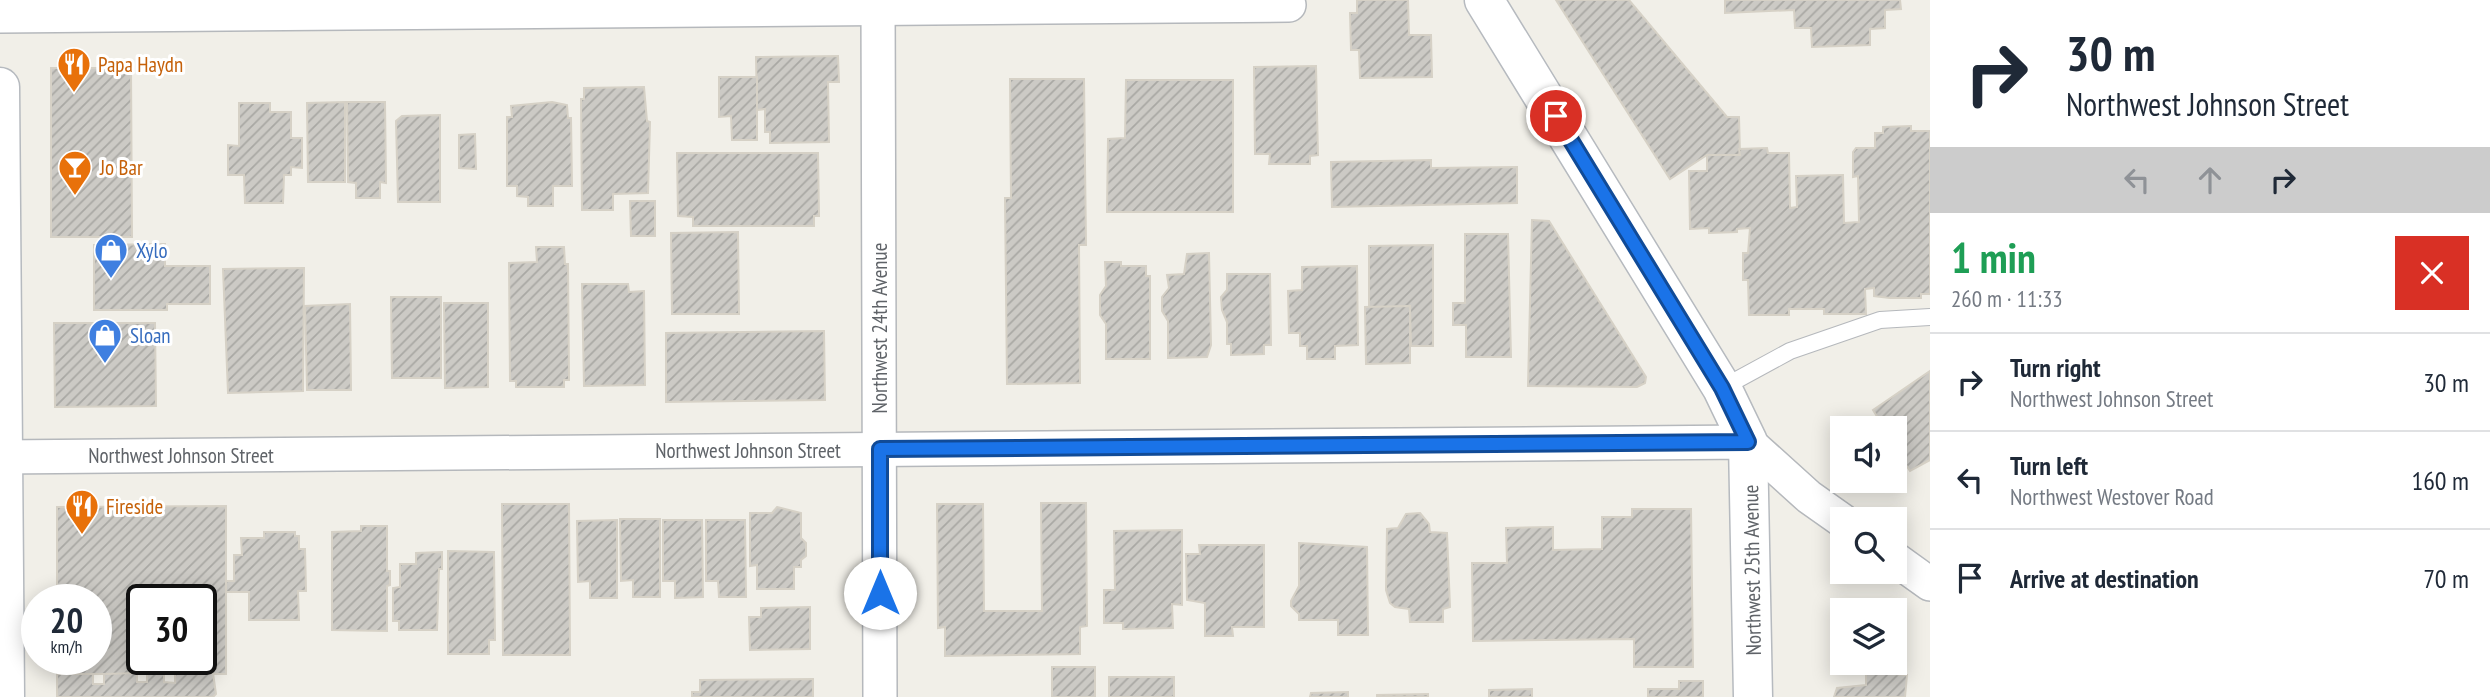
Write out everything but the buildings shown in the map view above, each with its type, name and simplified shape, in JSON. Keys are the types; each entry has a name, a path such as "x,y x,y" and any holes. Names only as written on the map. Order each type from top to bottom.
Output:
{"street":[{"path":"1484,0 1722,388 1748,442 1809,497 1830,512"},
{"path":"0,16 878,4 1289,5"},
{"name":"Northwest 24th Avenue","path":"878,4 880,697"},
{"path":"0,87 5,697"},
{"name":"Northwest Johnson Street","path":"2,457 1748,442"},
{"name":"Northwest 25th Avenue","path":"1748,442 1753,697"},
{"path":"1907,568 1930,584"}],"lane":[{"path":"1722,388 1790,351 1880,320 1930,317"}],"place":[{"name":"Papa Haydn","path":"74,94"},
{"name":"Jo Bar","path":"75,197"},
{"name":"Xylo","path":"111,280"},
{"name":"Sloan","path":"105,365"},
{"name":"Fireside","path":"82,536"}],"route":[{"path":"880,593 880,449 1748,442 1722,388 1556,116"}]}
